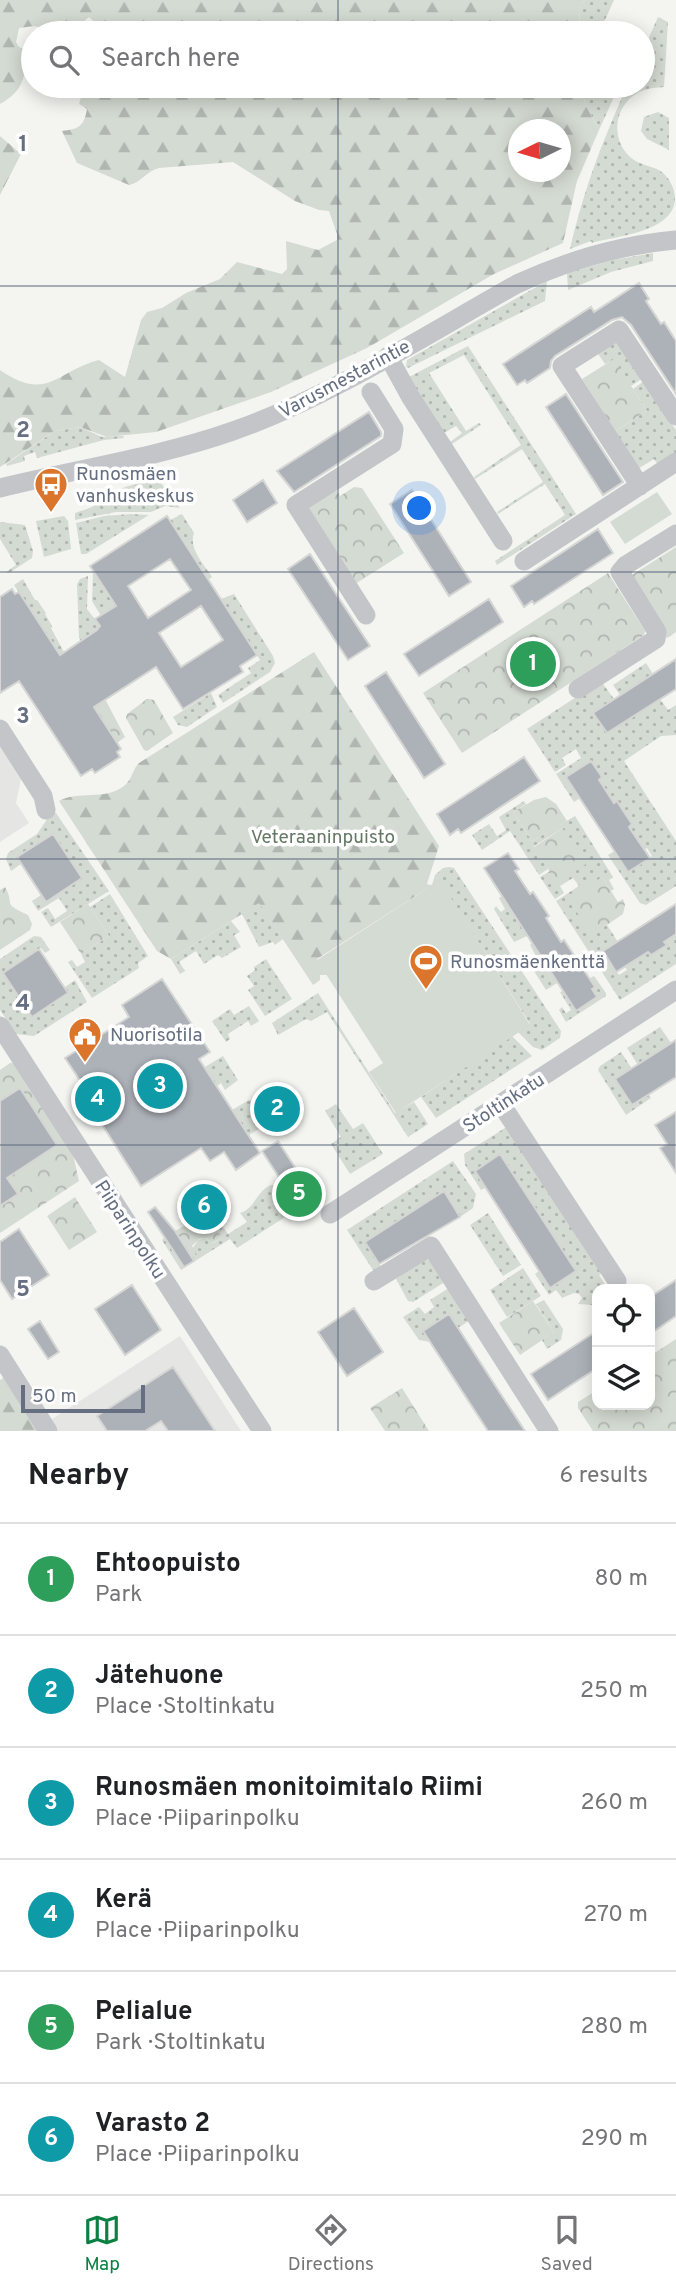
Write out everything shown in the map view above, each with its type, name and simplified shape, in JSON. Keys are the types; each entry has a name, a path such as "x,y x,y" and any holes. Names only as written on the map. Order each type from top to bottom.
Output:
{"street":[{"name":"Varusmestarintie","path":"0,488 190,444 232,431 278,413 545,271 618,247 676,240"},
{"path":"640,486 562,366 619,330 676,416"},
{"path":"388,356 410,396 503,541"},
{"path":"366,615 296,505 392,443 394,429 371,392"},
{"path":"524,561 676,462"},
{"path":"578,689 656,639 657,632 620,572 626,565 676,534"},
{"path":"0,729 43,796 46,810"},
{"name":"Stoltinkatu","path":"330,1214 676,990"},
{"name":"Piiparinpolku","path":"0,1026 262,1431"},
{"path":"501,1104 617,1281"},
{"path":"374,1281 431,1246 549,1431"},
{"path":"0,1355 48,1431"}],"shaded area":[{"path":"0,746 21,779 16,803 29,823 0,842"},
{"path":"180,1336 241,1431 56,1431 49,1421"}],"green space":[{"path":"0,0 586,0 580,4 579,21 93,21 89,17 84,21 21,21 16,42 21,48 21,84 0,104"},
{"path":"586,0 614,0 604,21 579,21 580,4"},
{"path":"658,17 668,22 664,87 655,88 655,24"},
{"path":"81,98 583,98 599,130 577,181 563,243 494,274 367,348 271,392 156,432 107,437 80,427 55,431 0,467 0,370 30,384 41,384 99,360 125,377 141,320 147,312 162,308 186,293 220,279 237,262 282,274 287,269 286,241 318,250 337,240 329,211 295,201 233,162 159,168 129,185 77,163 62,131 76,128 84,120 87,109 79,104"},
{"path":"583,98 614,98 599,130"},
{"path":"622,98 631,98 619,117 619,141 628,155 668,178 675,197 673,209 656,225 630,235 592,243 591,241 570,249 594,166"},
{"path":"658,112 669,118 669,150 647,139 641,131 644,117"},
{"path":"0,136 21,154 0,195"},
{"path":"653,253 653,261 611,272 568,290 567,273 613,260"},
{"path":"547,281 545,301 406,367 407,360"},
{"path":"614,339 643,378 631,386 614,360 605,364 596,351"},
{"path":"468,346 576,514 497,565 495,561 565,515 545,484 498,514 497,512 543,482 522,449 475,479 474,477 521,445 464,355 429,373 466,431 479,423 481,425 452,444 450,442 462,433 456,426 444,433 409,377"},
{"path":"614,359 647,411 615,431 582,379"},
{"path":"644,381 676,430 676,458 660,468 654,459 636,470 609,435 647,411 633,389"},
{"path":"80,427 102,437 124,438 104,440 37,458 35,452 24,456 25,461 7,466 6,464 55,431"},
{"path":"157,478 180,508 165,506 151,512 116,512 75,520 75,513 90,508 125,487"},
{"path":"334,487 340,496 354,487 362,488 404,553 352,586 304,506"},
{"path":"657,492 672,514 625,544 610,522"},
{"path":"182,514 194,533 193,544 212,577 209,579 170,520"},
{"path":"149,515 86,554 81,554 76,523 104,516"},
{"path":"64,516 68,521 71,549 44,557 36,521"},
{"path":"0,522 25,525 33,551 32,558 9,573 6,572 16,565 0,539"},
{"path":"676,547 676,632 667,638 631,582 632,575"},
{"path":"93,570 125,621 106,613 101,616 92,601"},
{"path":"608,573 645,631 644,635 462,753 423,693"},
{"path":"88,576 87,609 100,626 97,629 101,636 84,647 79,638 77,584 80,579"},
{"path":"23,579 46,613 64,652 60,655 14,585"},
{"path":"234,594 275,663 270,672 223,703 218,695 251,673 248,668 260,660 221,599"},
{"name":"Veteraaninpuisto","path":"314,652 439,846 425,890 317,959 327,975 320,975 320,980 313,985 259,903 171,959 157,951 59,801 75,796 108,793 124,786 139,763"},
{"path":"646,663 653,674 620,695 613,685"},
{"path":"601,681 614,699 593,713 607,733 660,699 668,710 676,705 676,735 661,736 624,761 676,841 676,886 646,905 640,903 608,855 615,851 628,872 652,856 647,848 644,850 629,827 632,824 617,801 614,803 591,762 567,777 580,798 574,802 556,774 581,758 576,749 562,758 566,765 555,772 527,729"},
{"path":"211,693 217,707 187,727 178,725 173,717"},
{"path":"105,699 125,737 117,743 94,707"},
{"path":"147,699 154,700 173,733 147,751 126,718 127,714"},
{"path":"546,797 556,804 567,821 532,841 513,812 534,800"},
{"path":"524,801 526,804 513,812 532,841 575,816 613,877 609,880 614,889 611,891 602,877 592,934 607,925 618,942 603,952 619,975 627,970 625,967 648,952 651,955 666,945 664,942 676,934 676,964 620,1000 556,901 579,886 573,878 560,886 564,893 555,899 540,877 550,871 558,882 563,828 534,846 548,869 539,875 510,831 482,850 472,835 489,824 497,836 506,830 499,817"},
{"path":"52,812 56,813 109,891 51,927 41,912 48,908 55,919 67,911 59,898 38,911 32,901 41,895 46,902 82,878 54,834 17,857 21,864 11,871 6,859 8,853 37,834"},
{"path":"563,828 586,864 557,883 534,847"},
{"path":"443,868 454,868 561,1031 560,1038 542,1050 533,1047 518,1032 530,1024 440,881 432,885 435,875"},
{"path":"602,877 618,902 623,899 625,905 623,914 592,935 568,899"},
{"name":"Runosmäenkenttä","path":"440,880 530,1025 396,1113 369,1072 383,1063 317,960 425,890 426,884 431,885"},
{"path":"5,887 11,905 28,915 32,924 30,930 0,950 0,890"},
{"path":"110,894 148,956 138,963 139,968 92,998 68,962 72,960 77,967 85,962 81,954 109,936 90,907"},
{"path":"502,896 527,936 514,942 494,909 496,906 501,912 505,909 499,898"},
{"path":"259,902 283,939 275,945 273,942 259,947 242,914"},
{"path":"88,904 109,936 81,954 60,922"},
{"path":"231,921 240,932 234,935 241,947 222,958 218,955 204,964 196,951 179,962 185,971 180,974 171,959"},
{"path":"34,936 41,937 50,950 45,953 41,948 3,973 32,1017 68,994 65,987 75,980 87,1002 34,1036 16,1034 0,1010 0,959"},
{"path":"532,943 557,983 546,990 527,960 529,957 533,963 538,960 530,945"},
{"path":"266,959 292,999 265,1016 248,990 254,986 247,976"},
{"path":"594,976 606,996 566,1022 559,1010 562,1007 566,1013 571,1010 560,992 563,991 576,1011 597,997 590,978"},
{"path":"318,993 395,1113 414,1102 428,1124 408,1137 327,1012 311,1021 306,1019 278,1035 272,1023"},
{"path":"249,1006 259,1021 251,1026 248,1021 228,1034 230,1039 226,1042 212,1021 230,1009 234,1015"},
{"path":"660,1027 671,1043 638,1065 627,1048"},
{"path":"512,1036 532,1056 436,1118 421,1097"},
{"path":"621,1052 632,1069 616,1080 632,1105 649,1095 651,1098 626,1115 598,1070"},
{"path":"223,1056 238,1080 225,1090 221,1083 217,1086 205,1067"},
{"path":"14,1063 72,1150 79,1181 0,1233 0,1070"},
{"path":"249,1100 267,1124 249,1135 232,1110"},
{"path":"336,1104 353,1129 363,1123 383,1154 350,1174 331,1144 341,1137 325,1111"},
{"path":"511,1124 606,1271 599,1275 605,1284 592,1284 592,1305 578,1304 582,1298 579,1294 574,1293 562,1298 556,1290 549,1295 535,1274 539,1271 551,1288 576,1271 501,1154 475,1170 485,1188 481,1190 465,1165 464,1154"},
{"path":"453,1161 476,1194 473,1208 460,1217 443,1191 365,1242 381,1267 376,1272 373,1270 347,1230"},
{"path":"298,1172 314,1198 296,1210 280,1184"},
{"path":"271,1185 278,1185 296,1210 237,1248 230,1239 181,1270 162,1240 164,1238 182,1265 198,1240 205,1238 213,1243 222,1237 207,1213 212,1210 228,1234 247,1222 240,1213"},
{"path":"75,1197 97,1232 69,1250 47,1216"},
{"path":"207,1213 222,1237 212,1243 206,1238 199,1239 192,1246 197,1255 182,1265 173,1251 183,1244 175,1231"},
{"path":"488,1213 521,1265 503,1276 470,1225"},
{"path":"422,1259 432,1260 448,1280 413,1302 408,1301 396,1279"},
{"path":"523,1268 541,1296 507,1317 490,1290"},
{"path":"452,1286 472,1319 458,1328 448,1314 423,1331 430,1342 419,1340 403,1317 419,1307 425,1314 434,1307 430,1300"},
{"path":"544,1300 563,1329 561,1340 547,1349 542,1340 554,1332 536,1304"},
{"path":"533,1301 554,1332 520,1355 499,1323"},
{"path":"676,1339 676,1431 593,1431 578,1408 578,1402 592,1393 592,1410 655,1410 655,1353"},
{"path":"8,1375 44,1431 0,1431 0,1380"},
{"path":"402,1388 429,1431 385,1431 370,1408"}],"building":[{"path":"639,283 649,299 646,301 676,341 676,394 631,325 622,317 612,320 555,356 550,368 527,383 525,380 517,385 503,364 591,307 594,312"},
{"path":"566,394 623,482 603,495 546,407"},
{"path":"369,412 381,436 294,492 277,471"},
{"path":"263,480 277,503 247,522 233,500"},
{"path":"412,490 471,582 449,596 390,504"},
{"path":"167,516 257,655 240,666 243,672 183,709 156,667 94,707 121,749 117,752 120,757 95,773 92,769 81,776 19,681 0,693 0,597 12,589 15,594 19,592 60,655 97,630 100,626 95,619 116,606 90,566","holes":["170,559 191,590 148,618 128,586","201,606 223,640 181,667 159,633"]},
{"path":"598,529 613,553 534,604 532,601 524,607 511,586"},
{"path":"310,554 370,646 348,660 288,569"},
{"path":"489,599 503,622 419,676 404,654"},
{"path":"676,659 676,689 607,733 593,713"},
{"path":"386,672 445,764 424,778 365,686"},
{"path":"524,757 540,781 461,833 458,829 450,835 437,814"},
{"path":"591,761 602,777 599,780 614,803 617,801 632,824 629,827 650,858 628,872 566,777"},
{"path":"53,834 82,878 46,902 17,857"},
{"path":"508,853 519,869 515,871 549,916 546,918 561,942 564,940 595,987 592,989 597,997 576,1011 484,868"},
{"path":"676,904 676,934 664,942 667,945 651,955 648,952 616,972 603,951"},
{"path":"39,949 68,993 32,1017 3,973"},
{"path":"162,979 210,1052 199,1059 260,1153 236,1170 224,1152 210,1161 201,1148 141,1186 96,1115 111,1101 98,1080 83,1085 65,1058 129,1017 122,1005"},
{"path":"676,1040 676,1077 632,1105 615,1079"},
{"path":"20,1088 57,1145 7,1178 18,1194 0,1206 0,1101"},
{"path":"676,1112 676,1173 660,1148 667,1144 655,1125"},
{"path":"278,1141 298,1172 282,1182 262,1151"},
{"path":"500,1154 576,1271 550,1288 475,1171"},
{"path":"444,1191 460,1217 379,1264 365,1242"},
{"path":"211,1195 218,1206 197,1219 190,1209"},
{"path":"155,1207 175,1231 194,1261 184,1267 148,1212"},
{"path":"19,1229 49,1275 12,1299 0,1280 0,1242"},
{"path":"676,1280 676,1316 655,1331 655,1294"},
{"path":"132,1285 161,1330 125,1355 95,1309"},
{"path":"354,1308 383,1352 347,1376 318,1332"},
{"path":"449,1314 525,1431 488,1431 423,1331"},
{"path":"40,1321 59,1352 48,1359 28,1329"},
{"path":"592,1334 592,1371 548,1400 531,1374"},
{"path":"173,1367 215,1431 168,1431 161,1421 145,1431 107,1431 97,1416"}],"place":[{"name":"Runosmäen vanhuskeskus","path":"51,514"},
{"name":"Ehtoopuisto","path":"533,664"},
{"name":"Runosmäenkenttä","path":"426,991"},
{"name":"Nuorisotila","path":"85,1064"},
{"name":"Runosmäen monitoimitalo Riimi","path":"160,1086"},
{"name":"Kerä","path":"98,1099"},
{"name":"Jätehuone","path":"277,1109"},
{"name":"Pelialue","path":"299,1194"},
{"name":"Varasto 2","path":"204,1207"}]}
